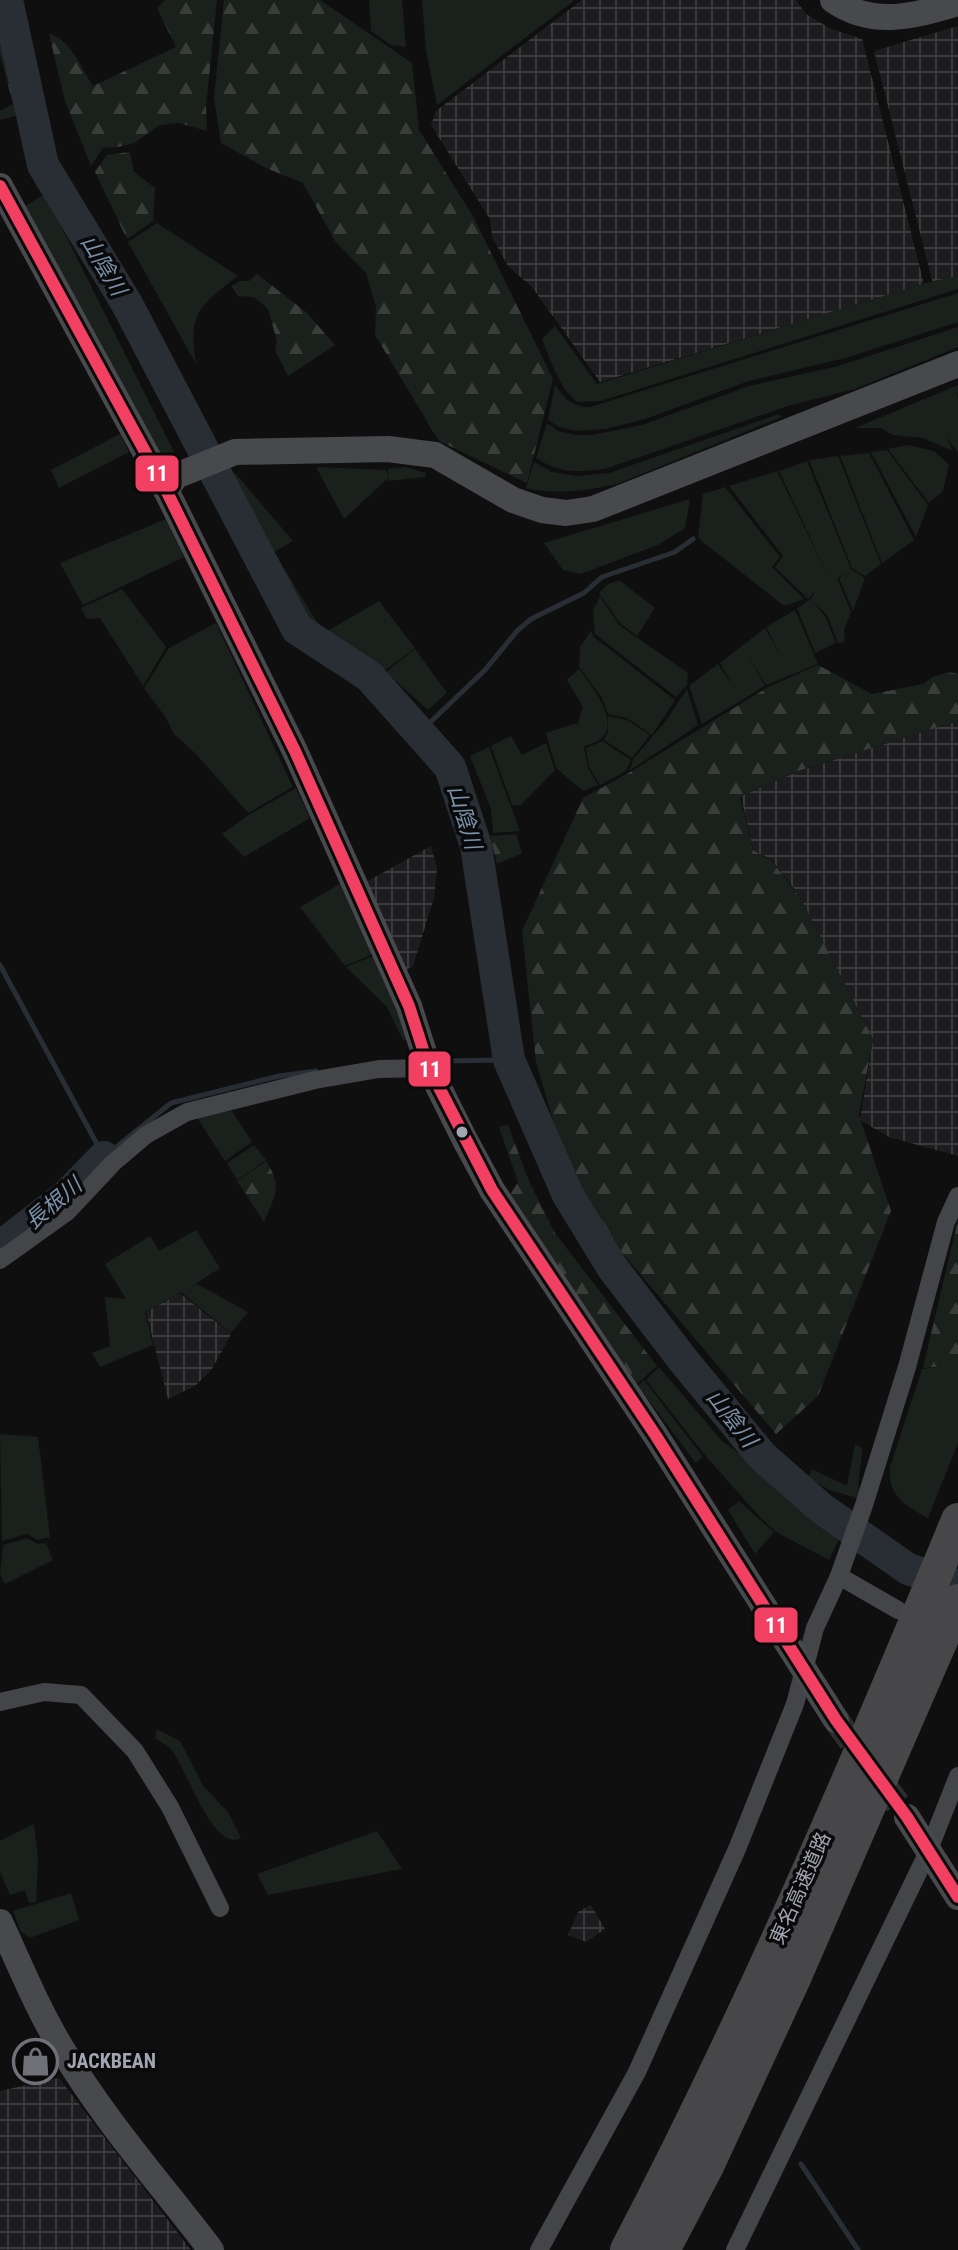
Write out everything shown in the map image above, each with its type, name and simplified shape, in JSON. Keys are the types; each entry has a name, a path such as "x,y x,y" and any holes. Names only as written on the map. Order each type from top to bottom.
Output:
{"highway":[{"name":"東名高速道路","path":"663,2250 707,2166 795,1976 931,1613 954,1529"},
{"name":"東名高速道路","path":"627,2250 698,2111 931,1613"}],"main road":[{"path":"833,0 858,13 897,18 921,15 958,3"},
{"path":"0,186 171,483 409,1006 429,1068 492,1190 656,1436 836,1720"},
{"path":"171,483 223,455 235,452 388,449 435,455 513,500 542,510 566,513 593,509 958,364"},
{"path":"907,1817 958,1897"},
{"path":"0,1922 8,1960 70,2061 101,2107 211,2250"}],"street":[{"path":"0,1260 67,1212 113,1163 146,1135 187,1112 315,1080 379,1069 429,1068"},
{"path":"539,2250 637,2072 737,1849 795,1704 815,1628 841,1570 860,1515 907,1367 946,1222 958,1196"},
{"path":"841,1570 931,1613"},
{"path":"0,1702 44,1692 81,1695 135,1751 170,1807 220,1908"},
{"path":"735,2250 928,1852 958,1776"}],"shaded area":[{"path":"582,0 796,0 806,14 831,29 862,39 924,284 600,382 532,287 508,266 492,237 490,219 431,125 436,111"},
{"path":"958,26 958,278 933,284 874,51"},
{"path":"958,721 958,1156 889,1137 860,1120 873,1039 799,895 771,859 753,850 741,796 799,771"},
{"path":"431,846 437,869 434,898 413,966 404,971 366,882"},
{"path":"180,1293 231,1334 212,1369 195,1386 168,1399 146,1312"},
{"path":"591,1905 605,1929 586,1942 568,1935 578,1912"},
{"path":"59,2078 191,2250 0,2250 0,2091"}],"green space":[{"path":"0,0 27,113 0,120 0,111 13,104 0,54"},
{"path":"165,0 217,0 206,106 207,131 179,123 160,125 134,143 103,148 91,166 65,101 49,34 69,48 93,86 176,47 157,8"},
{"path":"224,0 320,0 412,63 419,130 473,216 553,379 527,483 439,441 375,335 376,307 366,273 335,241 303,183 266,168 221,143 214,98"},
{"path":"369,0 402,0 406,47 391,45 371,31"},
{"path":"422,0 575,0 437,105 426,51"},
{"path":"130,152 134,172 155,188 153,221 127,239 95,172 107,155"},
{"path":"45,194 178,460 167,465 25,206"},
{"path":"157,223 238,276 205,303 199,312 194,333 196,364 128,242"},
{"path":"257,274 306,312 335,345 288,376 275,350 277,341 268,309 254,297 238,296 232,286 240,281 249,281"},
{"path":"958,276 958,289 601,401 577,402 570,396 556,373 542,339 555,326 597,384 929,282"},
{"path":"958,293 958,322 849,357 749,381 645,419 606,429 576,431 559,427 548,420 555,385 570,401 578,406 590,407"},
{"path":"958,327 958,347 855,389 788,406 605,469 569,471 536,458 547,423 558,431 576,435 642,425 749,386 838,366"},
{"path":"958,385 958,452 946,437 953,451 923,438 893,435 881,428 855,428"},
{"path":"779,414 782,417 617,484 572,491 526,488 534,462 552,472 578,476 609,473"},
{"path":"120,434 129,452 59,488 51,470"},
{"path":"907,445 934,451 949,465 943,491 929,503 888,449"},
{"path":"887,450 928,505 916,537 871,452"},
{"path":"869,453 914,540 882,563 840,456"},
{"path":"838,456 881,564 865,576 852,568 809,460"},
{"path":"807,461 851,569 865,578 853,611 839,578 846,573 837,578 851,612 844,630 845,642 838,643 827,615 811,600 825,616 836,643 815,653 797,608 811,599 815,591 808,599 775,567 783,556 729,486 777,471 831,582 779,471"},
{"path":"316,467 386,470 389,478 388,469 405,467 426,473 425,477 388,481 388,478 344,519"},
{"path":"235,473 293,541 274,552 323,632 291,601 224,476"},
{"path":"725,487 780,557 772,567 804,599 784,606 698,538 703,494"},
{"path":"690,499 685,528 658,545 581,574 563,570 544,543"},
{"path":"166,519 184,557 83,605 60,563"},
{"path":"619,580 655,608 637,636 620,623 599,593"},
{"path":"122,589 166,647 143,686 100,618 87,619 81,608"},
{"path":"600,596 619,625 688,673 687,685 676,697 595,634 593,611"},
{"path":"379,601 415,648 383,672 324,633"},
{"path":"795,610 818,664 766,685 745,650 765,686 702,724 689,686 718,664 734,688 720,663 765,628 784,661 766,627"},
{"path":"216,623 293,787 248,813 174,734 144,688 169,648"},
{"path":"591,631 594,637 675,700 652,735 627,718 608,714 601,696 579,667 580,647"},
{"path":"415,649 447,693 428,710 386,672"},
{"path":"818,665 872,694 923,684 948,672 958,674 958,721 798,771 740,797 753,850 771,860 800,897 873,1039 859,1115 891,1211 818,1396 776,1434 589,1214 559,1141 536,1062 522,931 583,798 768,687"},
{"path":"579,669 601,702 608,722 602,738 584,747 588,768 598,785 583,791 556,768 546,733 577,723 580,729 578,722 583,707 567,680"},
{"path":"687,689 698,725 629,771 634,758 666,721"},
{"path":"608,716 627,720 650,735 632,758 604,740 608,731"},
{"path":"511,736 522,755 546,743 555,770 520,806 512,805 491,746"},
{"path":"602,741 631,760 626,771 600,785 589,767 586,748"},
{"path":"489,747 520,831 493,833 491,809 470,756"},
{"path":"296,788 310,818 244,857 222,834 250,814"},
{"path":"516,834 522,853 497,864 490,836"},
{"path":"343,882 375,953 345,966 300,907"},
{"path":"375,955 410,1041 403,1040 387,1007 346,967"},
{"path":"232,1111 252,1142 225,1161 196,1116"},
{"path":"508,1125 529,1181 555,1233 657,1366 637,1384 510,1195 518,1182 499,1127"},
{"path":"254,1145 266,1160 237,1180 227,1163"},
{"path":"266,1161 276,1191 264,1222 237,1181"},
{"path":"958,1220 958,1360 945,1366 923,1368"},
{"path":"196,1230 220,1268 192,1286 197,1284 248,1312 231,1333 181,1292 145,1312 153,1345 100,1367 92,1353 110,1346 105,1297 126,1299 105,1264 150,1236 159,1251"},
{"path":"958,1360 958,1443 928,1518 895,1493 890,1467 922,1369 944,1366"},
{"path":"659,1367 722,1441 745,1458 761,1463 785,1488 826,1515 843,1531 829,1560 776,1532 704,1454 646,1380"},
{"path":"644,1380 703,1457 696,1463 638,1386"},
{"path":"0,1434 38,1437 50,1537 37,1540 27,1534 2,1541"},
{"path":"855,1444 862,1448 860,1499 830,1490 808,1478 812,1469 847,1486"},
{"path":"739,1501 774,1532 755,1554 728,1510"},
{"path":"27,1538 38,1544 46,1543 53,1560 5,1584 0,1574 3,1545"},
{"path":"157,1729 180,1741 204,1787 228,1812 241,1838 231,1839 220,1833 201,1806 171,1749 155,1738"},
{"path":"34,1824 38,1858 36,1902 29,1903 25,1890 10,1895 0,1872 0,1841"},
{"path":"377,1831 402,1869 268,1895 257,1874"},
{"path":"71,1893 79,1920 30,1938 21,1932 13,1911"}],"waterway":[{"name":"山陰川","path":"7,0 43,165 127,304 297,629 369,676 450,767 476,846 509,1060 568,1195 612,1267 762,1456 821,1508 908,1569 958,1586"},
{"path":"419,733 485,670 531,619 584,593 602,577 675,552 693,539"},
{"path":"0,965 104,1157 171,1103 279,1076 316,1071"},
{"path":"434,1061 509,1060"},
{"name":"長根川","path":"0,1247 68,1194 104,1157"},
{"name":"長根川","path":"0,1243 9,1241"},
{"path":"801,2164 858,2250"}],"tunnel":[{"path":"836,1720 907,1817"}],"transit line":[{"name":"11","path":"0,186 166,490 295,751 409,1006 429,1068 492,1190 656,1436 836,1720 907,1817 958,1897"}],"place":[{"name":"JACKBEAN","path":"36,2061"}]}
